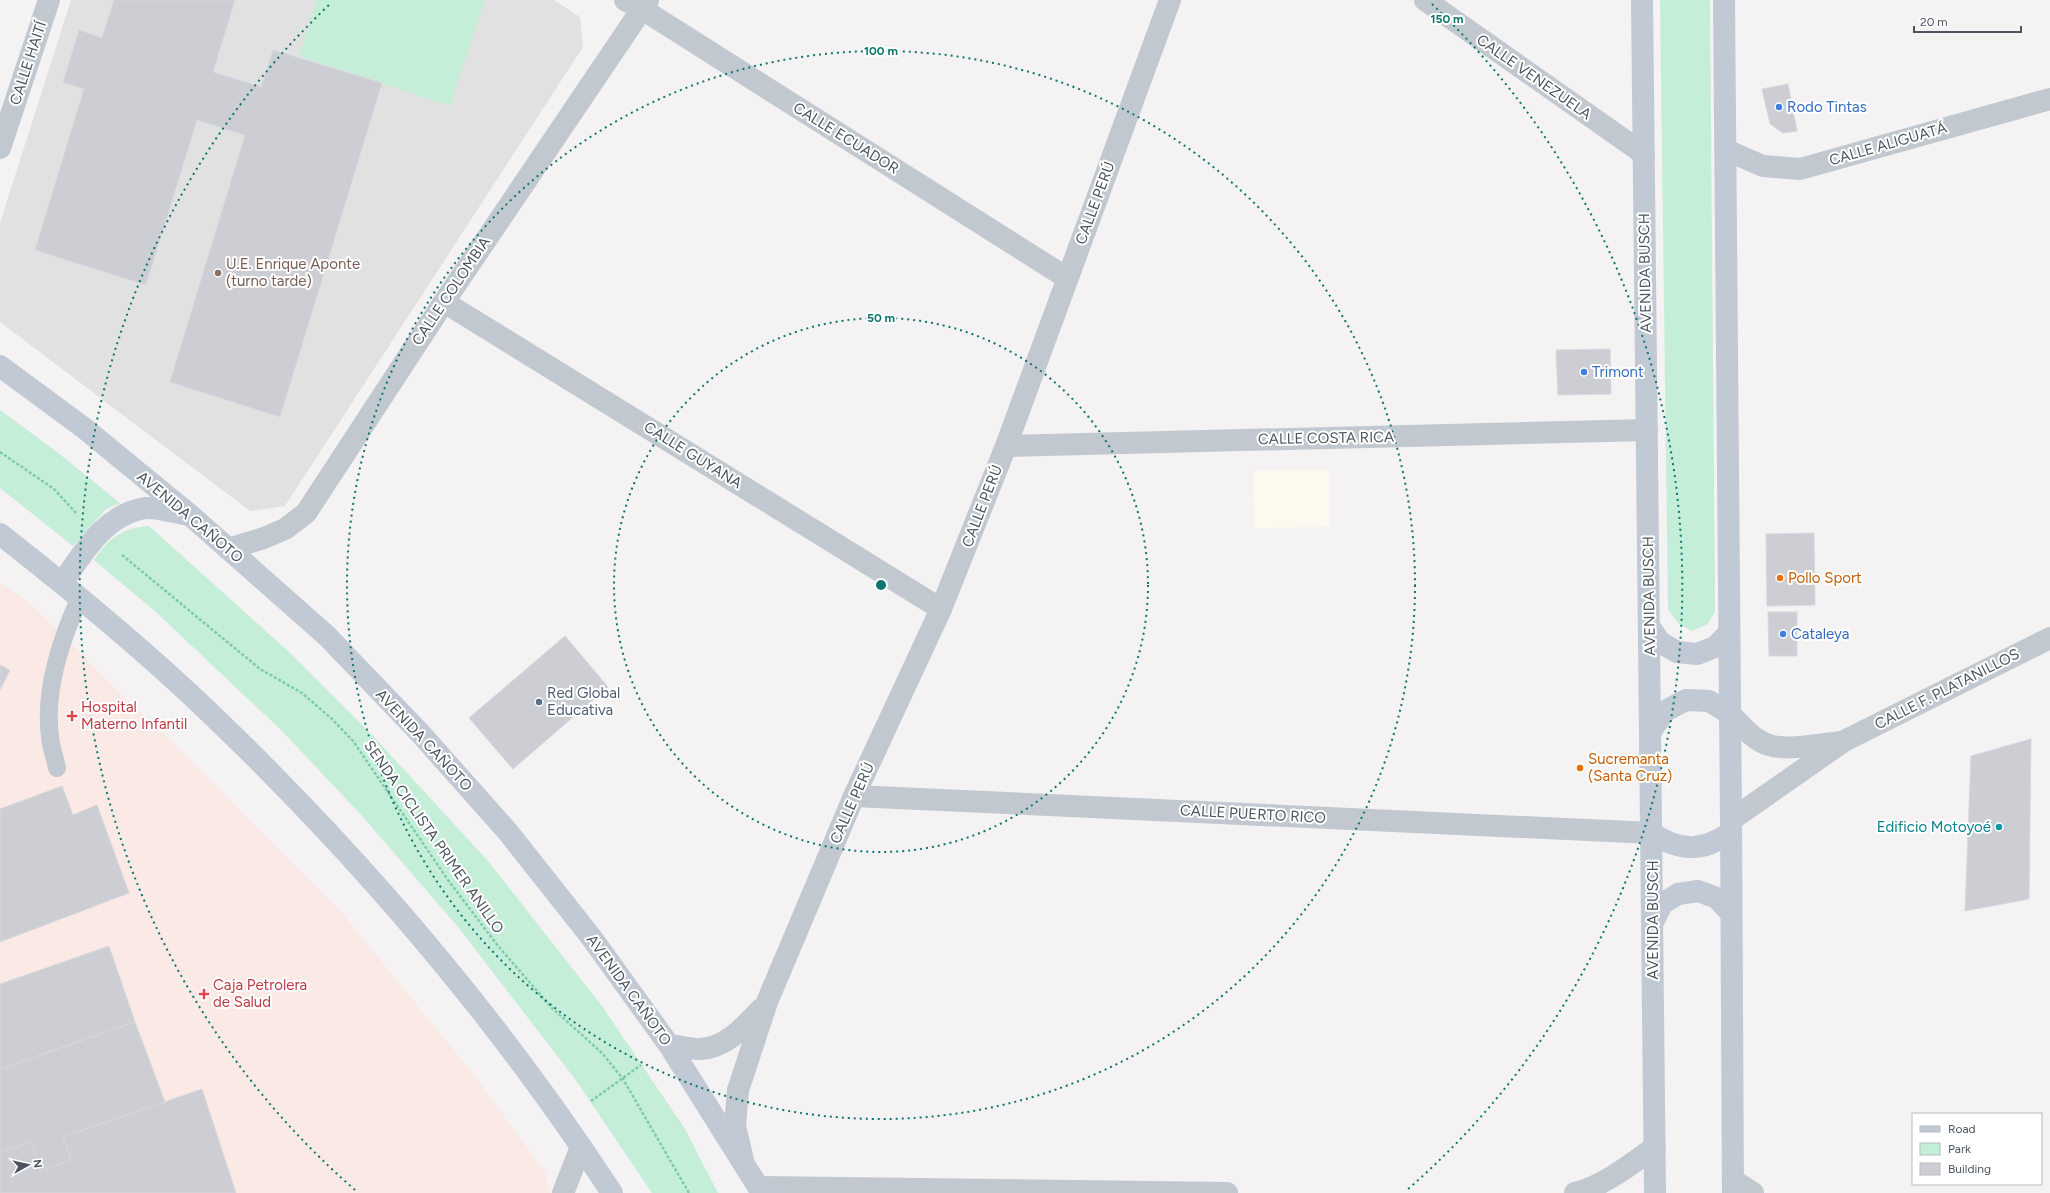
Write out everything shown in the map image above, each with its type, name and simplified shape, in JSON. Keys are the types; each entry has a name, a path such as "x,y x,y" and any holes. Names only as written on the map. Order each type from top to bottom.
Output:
{"main road":[{"name":"AVENIDA BUSCH","path":"1642,0 1655,1193"},
{"path":"1724,0 1731,826 1732,1187"},
{"name":"AVENIDA CAÑOTO","path":"0,366 84,428 190,515 327,636 425,738 518,844 591,937 669,1045 743,1160 760,1190"},
{"path":"62,583 98,534 109,524 124,515 147,508 190,515"},
{"path":"0,534 80,597 214,716 339,843 456,978 582,1147 612,1193"},
{"path":"1649,626 1660,642 1677,652 1697,654 1715,647 1729,633"},
{"path":"1651,731 1665,711 1686,700 1709,701 1730,714"},
{"path":"1652,833 1664,841 1677,846 1692,848 1719,841 1731,826"},
{"path":"1653,922 1662,904 1678,894 1698,891 1717,898 1731,913"}],"street":[{"name":"CALLE HAITÍ","path":"0,148 49,0"},
{"name":"CALLE PERÚ","path":"743,1160 735,1126 738,1090 767,1002 854,796 942,609 1006,446 1170,0"},
{"name":"CALLE VENEZUELA","path":"1425,0 1644,154"},
{"name":"CALLE ECUADOR","path":"638,3 1067,278"},
{"name":"CALLE COLOMBIA","path":"228,549 264,538 285,529 306,512 638,3"},
{"name":"CALLE ALIGUATÁ","path":"1726,150 1763,166 1800,169 2050,99"},
{"name":"CALLE GUYANA","path":"444,302 942,609"},
{"name":"CALLE COSTA RICA","path":"1006,446 1647,430"},
{"name":"CALLE F. PLATANILLOS","path":"1731,826 1844,741 2050,638"},
{"name":"CALLE F. PLATANILLOS","path":"1730,714 1750,734 1769,745 1799,747 1844,741"},
{"name":"CALLE PUERTO RICO","path":"854,796 1652,833"},
{"name":"CALLE PERÚ","path":"669,1045 701,1049 719,1044 742,1030 767,1002"},
{"path":"563,1193 582,1147"},
{"path":"1575,1193 1584,1191 1608,1178 1655,1147"},
{"path":"1732,1187 1753,1193"},
{"path":"760,1190 1227,1193"}],"lane":[{"path":"57,768 50,737 51,690 63,635 80,597"}],"path":[{"path":"0,452 54,489 79,516"},
{"name":"SENDA CICLISTA PRIMER ANILLO","path":"119,553 260,669 302,693 332,719 353,742 375,771 448,880 498,946 551,1007 602,1054 623,1079 689,1193"},
{"path":"591,1101 641,1065"}],"shaded area":[{"name":"U.E. Enrique Aponte (turno tarde)","path":"71,0 554,0 580,17 583,47 285,506 250,511 0,322 0,223"},
{"path":"1329,470 1329,527 1254,528 1253,471"},
{"name":"Caja Petrolera de Salud","path":"0,582 32,605 63,635 116,689 173,742 341,912 475,1076 546,1174 549,1193 0,1193"}],"green space":[{"path":"317,0 485,0 450,106 299,56"},
{"path":"1660,0 1710,0 1715,611 1708,624 1692,631 1678,623 1668,609"},
{"path":"0,410 57,452 120,503 105,510 73,546 0,488"},
{"path":"149,526 288,651 375,738 488,861 602,1006 685,1129 718,1193 652,1193 575,1079 458,927 363,817 281,730 157,613 94,560 105,546 117,536 131,529"}],"building":[{"path":"114,0 235,0 213,72 261,87 273,50 382,83 280,417 170,382 245,135 197,120 146,285 35,250 84,89 63,82 79,30 102,38"},
{"name":"Rodo Tintas","path":"1788,84 1797,131 1783,133 1770,124 1762,89"},
{"name":"Trimont","path":"1610,349 1611,394 1558,395 1556,350"},
{"path":"1814,533 1815,605 1767,606 1766,534"},
{"name":"Cataleya","path":"1768,612 1797,612 1797,656 1769,656"},
{"name":"Red Global Educativa","path":"565,636 608,687 513,769 469,718"},
{"path":"0,665 10,670 0,690"},
{"name":"Edificio Motoyoé","path":"2031,739 2029,899 1965,911 1971,756"},
{"path":"62,786 73,815 97,805 129,893 0,942 0,809"},
{"path":"109,946 135,1022 0,1069 0,984"},
{"path":"135,1022 165,1102 63,1137 71,1159 41,1172 32,1142 0,1153 0,1069"},
{"path":"202,1089 236,1193 0,1193 0,1153 32,1142 41,1172 71,1159 63,1137"}],"place":[{"name":"Rodo Tintas","path":"1779,107"},
{"name":"U.E. Enrique Aponte (turno tarde)","path":"218,273"},
{"name":"Trimont","path":"1584,372"},
{"name":"Pollo Sport","path":"1780,578"},
{"name":"Cataleya","path":"1783,634"},
{"name":"Red Global Educativa","path":"539,702"},
{"name":"Hospital Materno Infantil","path":"72,716"},
{"name":"Sucremanta (Santa Cruz)","path":"1580,768"},
{"name":"Edificio Motoyoé","path":"1999,827"},
{"name":"Caja Petrolera de Salud","path":"204,994"}]}
